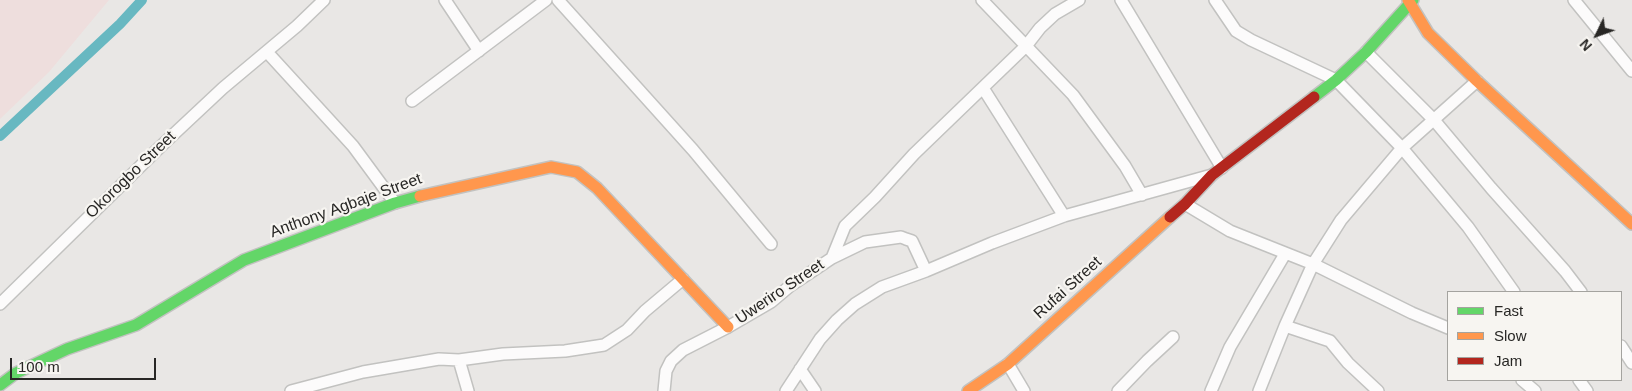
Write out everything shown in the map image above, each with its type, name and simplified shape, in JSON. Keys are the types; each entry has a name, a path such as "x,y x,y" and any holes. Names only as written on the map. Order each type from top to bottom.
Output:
{"street":[{"name":"Okorogbo Street","path":"0,304 160,147 223,88 297,26 324,0"},
{"path":"445,0 479,51"},
{"path":"412,101 546,0"},
{"path":"558,0 693,150 771,244"},
{"path":"982,0 1073,95 1125,166 1142,195"},
{"path":"832,258 845,226 875,197 914,154 1026,46 1040,28 1055,14 1079,0"},
{"path":"1121,0 1222,168"},
{"path":"1215,0 1236,31 1336,80 1402,148 1468,227 1513,291"},
{"path":"1574,0 1632,71"},
{"path":"1411,4 1428,33 1477,81 1632,224"},
{"name":"Rufai Street","path":"968,391 1008,364 1186,204 1212,175 1336,80 1366,52 1411,4"},
{"path":"267,52 352,146 395,203"},
{"path":"1366,52 1434,120 1491,188 1566,271 1580,291"},
{"path":"1259,391 1285,326 1313,264 1341,220 1402,148 1477,81"},
{"path":"984,88 1064,216"},
{"name":"Anthony Agbaje Street","path":"0,385 16,373 67,349 136,326 244,260 395,203 434,192 551,167 577,172 597,188 728,327"},
{"path":"786,391 820,339 837,320 855,304 882,287 1064,216 1212,175"},
{"path":"1186,204 1230,231 1313,264 1412,313 1447,328"},
{"name":"Uweriro Street","path":"664,391 666,371 671,362 683,350 771,302 790,286 832,258 865,242 901,237 912,241 926,271"},
{"path":"1211,391 1230,347 1285,254"},
{"path":"291,391 363,372 439,359 459,360 503,354 565,351 604,345 627,330 682,278"},
{"path":"1285,326 1330,341 1348,363 1378,391"},
{"path":"1118,391 1146,361 1173,337"},
{"path":"1622,348 1632,363"},
{"path":"459,360 468,391"},
{"path":"1008,364 1024,391"},
{"path":"800,369 815,391"},
{"path":"1523,381 1535,391"}],"shaded area":[{"path":"0,0 109,0 49,72 0,119"}],"waterway":[{"path":"0,136 120,24 142,0"}],"traffic: fast":[{"path":"1314,97 1336,80 1366,52 1413,0"},
{"path":"0,385 16,373 67,349 136,325 244,260 395,203 420,196"}],"traffic: slow":[{"path":"1408,0 1428,33 1477,81 1632,224"},
{"path":"420,196 551,167 577,172 597,188 728,327"},
{"path":"968,391 1008,364 1170,217"}],"traffic: jam":[{"path":"1170,217 1212,175 1314,97"}]}
